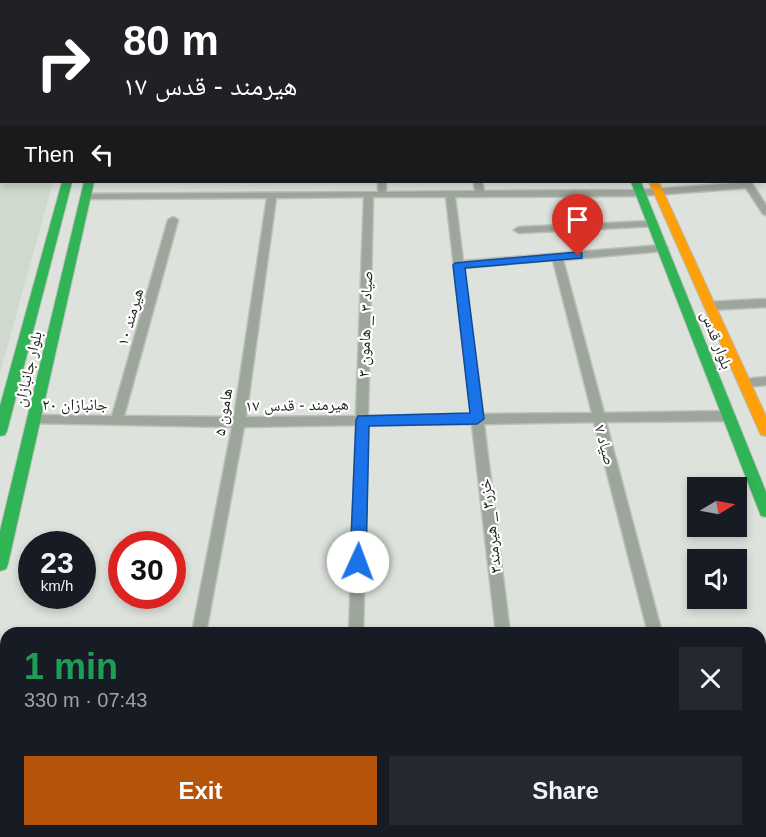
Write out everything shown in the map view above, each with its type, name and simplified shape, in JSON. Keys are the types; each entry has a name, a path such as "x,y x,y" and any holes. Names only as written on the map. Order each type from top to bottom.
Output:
{"street":[{"name":"بلوار جانبازان","path":"0,430 67,183"},
{"name":"بلوار جانبازان","path":"0,564 88,183"},
{"path":"291,196 292,183"},
{"path":"382,183 382,195"},
{"path":"478,183 480,194"},
{"path":"525,183 528,194"},
{"path":"85,196 528,194 748,183 766,212"},
{"name":"بلوار قدس","path":"639,187 766,511"},
{"name":"بلوار قدس","path":"656,187 766,431"},
{"name":"صیاد ۳ _ هامون ۳","path":"356,627 369,195"},
{"name":"خزر۳ _ هیرمند۳","path":"450,195 502,627"},
{"name":"هامون ۵","path":"200,627 239,422 272,196"},
{"name":"هیرمند ۱۰","path":"117,421 173,220"},
{"path":"519,230 653,224"},
{"path":"459,265 663,248"},
{"name":"صیاد ۷","path":"557,257 653,627"},
{"path":"709,306 766,303"},
{"path":"744,383 766,381"},
{"name":"هیرمند - قدس ۱۷","path":"117,421 239,422 729,416"},
{"name":"جانبازان ۲۰","path":"33,420 117,421"}],"shaded area":[{"path":"0,183 53,183 0,373"}],"traffic: fast":[{"path":"0,431 67,183"},
{"path":"0,564 89,183"},
{"path":"636,183 766,511"}],"traffic: slow":[{"path":"654,183 766,431"}],"route":[{"path":"358,562 362,420 477,419 459,265 578,256"}]}
